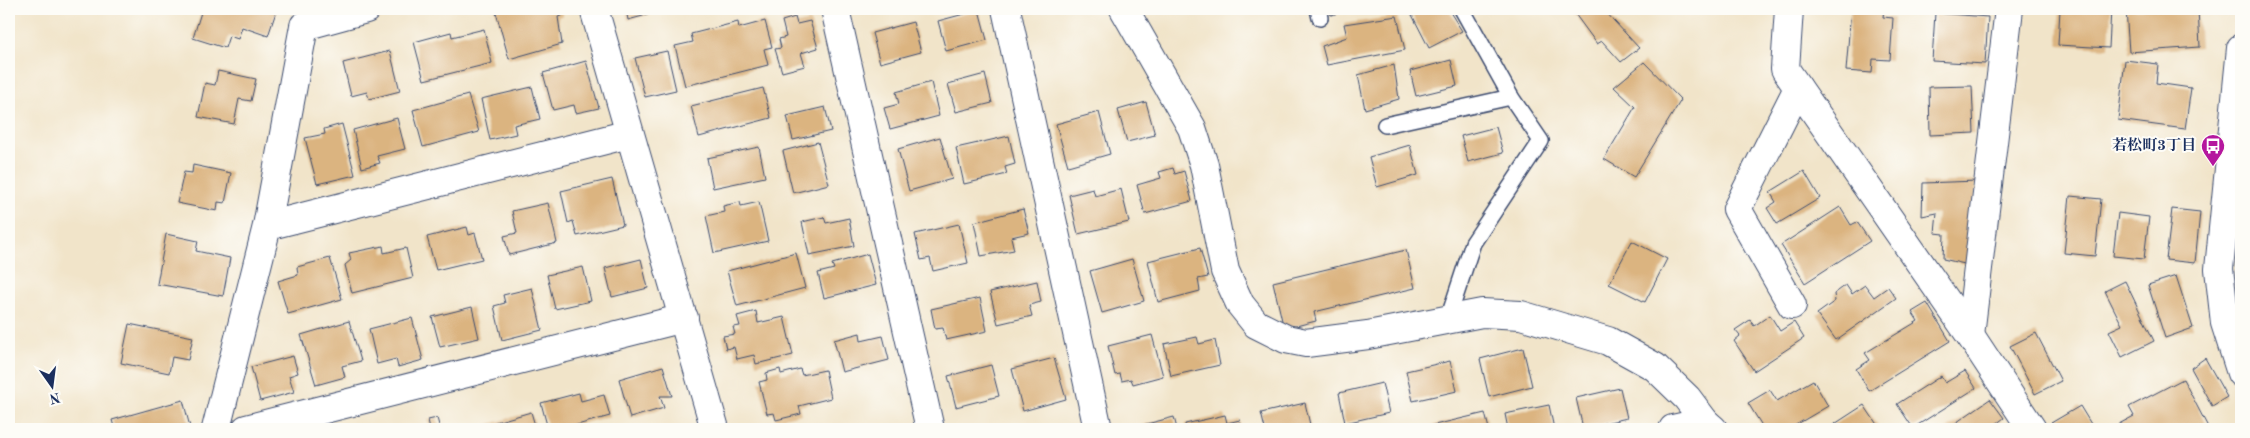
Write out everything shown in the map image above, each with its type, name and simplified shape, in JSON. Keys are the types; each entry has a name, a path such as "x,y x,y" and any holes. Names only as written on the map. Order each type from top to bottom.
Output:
{"street":[{"path":"216,429 268,226 304,26 366,9"},
{"path":"594,9 684,318 714,429"},
{"path":"835,9 930,429"},
{"path":"1006,9 1098,429"},
{"path":"1124,9 1192,128 1204,165 1225,271 1240,304 1256,324 1286,339 1306,343 1368,335 1482,313 1521,315 1608,341 1655,367 1687,398 1709,426"},
{"path":"1789,9 1786,70 1970,335 2032,429"},
{"path":"1970,335 2009,9"},
{"path":"2241,48 2220,269 2225,323 2241,373"},
{"path":"1792,305 1737,209 1798,88"},
{"path":"268,226 629,134"},
{"path":"246,429 684,318"},
{"path":"1673,429 1709,426"}],"lane":[{"path":"1448,319 1473,243 1541,141 1511,97 1462,9"},
{"path":"1385,125 1511,97"}],"building":[{"path":"202,9 277,9 268,36 242,27 238,39 229,36 225,48 193,38"},
{"path":"495,9 561,9 563,15 558,17 562,44 509,59"},
{"path":"626,9 669,9 628,20"},
{"path":"1329,9 1354,9 1331,15"},
{"path":"1409,9 1448,9 1462,31 1429,48"},
{"path":"1603,9 1639,48 1621,62 1602,41 1597,44 1572,10"},
{"path":"1851,9 1884,9 1883,17 1893,18 1890,60 1873,59 1872,73 1846,71"},
{"path":"2060,9 2111,9 2109,48 2058,45"},
{"path":"2126,9 2198,9 2200,47 2129,52"},
{"path":"979,10 987,40 946,51 938,21"},
{"path":"1935,13 1988,17 1985,64 1932,61"},
{"path":"1397,16 1405,50 1327,65 1322,46 1347,37 1344,24"},
{"path":"795,17 797,24 810,21 818,48 801,53 805,66 782,72 775,49 781,48 779,39 786,37 782,21"},
{"path":"765,21 772,47 764,49 768,65 685,86 675,46 693,42 691,34 738,22 739,28"},
{"path":"913,22 921,52 880,63 872,33"},
{"path":"484,29 492,63 424,80 414,42 451,32 452,37"},
{"path":"390,51 400,91 369,99 367,92 351,96 343,63"},
{"path":"667,51 676,90 645,97 635,58"},
{"path":"1451,60 1457,86 1416,96 1410,71"},
{"path":"2125,60 2158,64 2156,83 2191,88 2185,129 2118,120"},
{"path":"586,61 599,108 576,113 574,105 553,110 543,73"},
{"path":"1644,62 1681,100 1634,177 1604,159 1635,107 1614,87"},
{"path":"1394,65 1399,99 1365,109 1358,75"},
{"path":"218,71 256,79 251,101 239,99 234,124 198,117 205,83 215,85"},
{"path":"985,74 992,103 956,112 948,84"},
{"path":"931,82 939,116 890,129 884,108 899,104 896,92"},
{"path":"1972,86 1974,133 1930,135 1929,87"},
{"path":"532,87 540,119 514,125 516,134 490,140 481,99"},
{"path":"763,88 771,118 699,137 691,106"},
{"path":"468,95 479,132 423,147 413,110"},
{"path":"1146,102 1155,135 1127,142 1118,110"},
{"path":"825,107 831,131 793,140 787,116"},
{"path":"1099,112 1110,154 1068,166 1056,124"},
{"path":"397,118 405,149 377,156 380,163 362,168 353,130"},
{"path":"342,124 355,175 317,184 305,138 325,134 324,129"},
{"path":"1496,127 1503,153 1468,162 1461,136"},
{"path":"1009,136 1015,164 1005,167 1007,174 964,184 956,148"},
{"path":"940,137 952,179 909,191 898,149"},
{"path":"818,142 829,184 793,193 783,151"},
{"path":"1410,145 1418,175 1377,187 1369,157"},
{"path":"759,147 765,177 713,188 707,158"},
{"path":"193,165 231,173 225,203 218,202 217,211 177,203 184,172 192,173"},
{"path":"1173,168 1175,174 1184,171 1192,201 1145,214 1137,185 1161,178 1159,172"},
{"path":"1804,171 1820,198 1777,224 1767,208 1776,202 1770,192"},
{"path":"612,179 623,225 577,236 573,221 568,223 561,191"},
{"path":"1977,181 1969,265 1943,259 1944,234 1935,233 1937,213 1922,216 1923,183"},
{"path":"1093,189 1095,196 1121,189 1129,222 1078,234 1069,195"},
{"path":"2070,196 2101,199 2095,256 2064,253"},
{"path":"740,202 741,206 759,202 768,241 714,253 706,216 724,212 723,206"},
{"path":"548,203 557,243 509,255 504,236 517,233 512,211"},
{"path":"1840,207 1851,225 1857,222 1870,241 1805,283 1781,245"},
{"path":"1023,209 1029,233 1011,237 1014,250 981,256 974,222"},
{"path":"2172,209 2200,212 2195,263 2166,260"},
{"path":"2118,213 2149,217 2144,259 2113,256"},
{"path":"824,217 826,223 849,218 854,246 809,255 802,222"},
{"path":"959,224 968,263 933,271 930,258 921,260 915,234"},
{"path":"467,227 469,235 475,233 482,259 436,270 427,237"},
{"path":"166,234 198,241 196,251 230,258 223,296 157,284"},
{"path":"1632,241 1667,259 1645,302 1609,284"},
{"path":"383,246 384,253 406,248 413,278 352,293 345,265 351,260 349,253"},
{"path":"1200,248 1208,277 1198,279 1200,291 1158,302 1148,261"},
{"path":"1406,250 1415,288 1314,312 1316,321 1284,329 1273,282"},
{"path":"796,253 805,288 737,306 727,271"},
{"path":"868,254 876,285 824,298 818,273 834,269 832,264"},
{"path":"330,258 342,299 288,314 278,281 298,275 297,267"},
{"path":"641,259 648,288 612,297 605,268"},
{"path":"1132,259 1144,301 1102,313 1090,271"},
{"path":"583,267 591,301 555,309 547,275"},
{"path":"2176,276 2193,328 2165,338 2148,285"},
{"path":"1037,281 1041,302 1029,305 1032,316 998,324 990,292"},
{"path":"2125,281 2154,341 2122,357 2109,331 2122,325 2105,291"},
{"path":"1846,285 1852,294 1865,285 1874,297 1888,287 1896,298 1836,340 1817,314 1835,301 1834,294"},
{"path":"532,288 542,330 502,340 494,306 505,303 503,295"},
{"path":"980,298 987,331 946,340 943,328 935,329 931,309"},
{"path":"1927,303 1950,341 1869,391 1856,369 1870,360 1865,353 1918,321 1912,312"},
{"path":"472,307 479,338 440,347 432,317"},
{"path":"756,311 758,323 784,317 793,355 756,364 754,355 737,359 734,347 726,349 723,336 735,334 733,327 740,326 737,316"},
{"path":"1770,315 1780,331 1794,322 1804,338 1754,371 1734,341 1740,336 1735,330 1750,320 1754,326"},
{"path":"412,318 423,360 398,367 396,359 377,364 369,329"},
{"path":"349,321 361,361 342,366 345,377 316,385 301,335"},
{"path":"129,324 193,337 188,360 172,357 169,373 121,363"},
{"path":"860,333 861,341 883,336 889,360 842,372 834,340"},
{"path":"2036,333 2061,381 2035,394 2010,346"},
{"path":"1152,335 1163,376 1133,384 1131,379 1122,381 1120,374 1115,375 1108,346"},
{"path":"1197,337 1199,344 1215,340 1220,365 1171,376 1164,344"},
{"path":"1523,348 1532,386 1489,397 1480,359"},
{"path":"293,356 298,373 289,376 294,392 260,401 251,367"},
{"path":"1054,358 1066,399 1023,411 1012,369"},
{"path":"2205,358 2227,397 2212,406 2191,368"},
{"path":"1450,361 1457,391 1413,401 1406,371"},
{"path":"991,365 999,396 956,407 948,376"},
{"path":"663,366 672,396 660,396 664,408 630,418 619,379"},
{"path":"780,369 781,374 800,369 802,375 825,370 831,398 799,406 801,414 776,420 774,413 767,414 759,382 767,380 766,373"},
{"path":"1965,371 1976,388 1913,428 1897,404 1941,376 1945,383"},
{"path":"2183,379 2209,429 2119,429 2117,425 2134,416 2129,407"},
{"path":"1813,380 1828,406 1789,429 1764,429 1748,403 1770,390 1777,401"},
{"path":"1382,383 1389,413 1345,423 1339,393"},
{"path":"1620,388 1627,418 1583,428 1576,398"},
{"path":"579,393 581,401 604,395 610,416 567,429 548,429 541,403"},
{"path":"1990,399 2004,418 1996,424 2000,429 1947,429"},
{"path":"183,400 190,427 184,429 109,429 114,427 112,420"},
{"path":"1305,403 1311,429 1265,429 1261,413"},
{"path":"1549,405 1554,429 1508,429 1505,414"},
{"path":"1864,405 1880,429 1827,429"},
{"path":"2080,406 2094,429 2055,429 2051,423"},
{"path":"531,412 536,429 475,428"},
{"path":"1485,413 1489,429 1430,429 1430,426"},
{"path":"1225,415 1227,423 1240,420 1242,429 1186,429 1185,424"},
{"path":"1174,417 1177,429 1127,429"},
{"path":"437,418 440,429 430,429 428,420"}],"place":[{"name":"若松町3丁目","path":"2213,167"}]}
